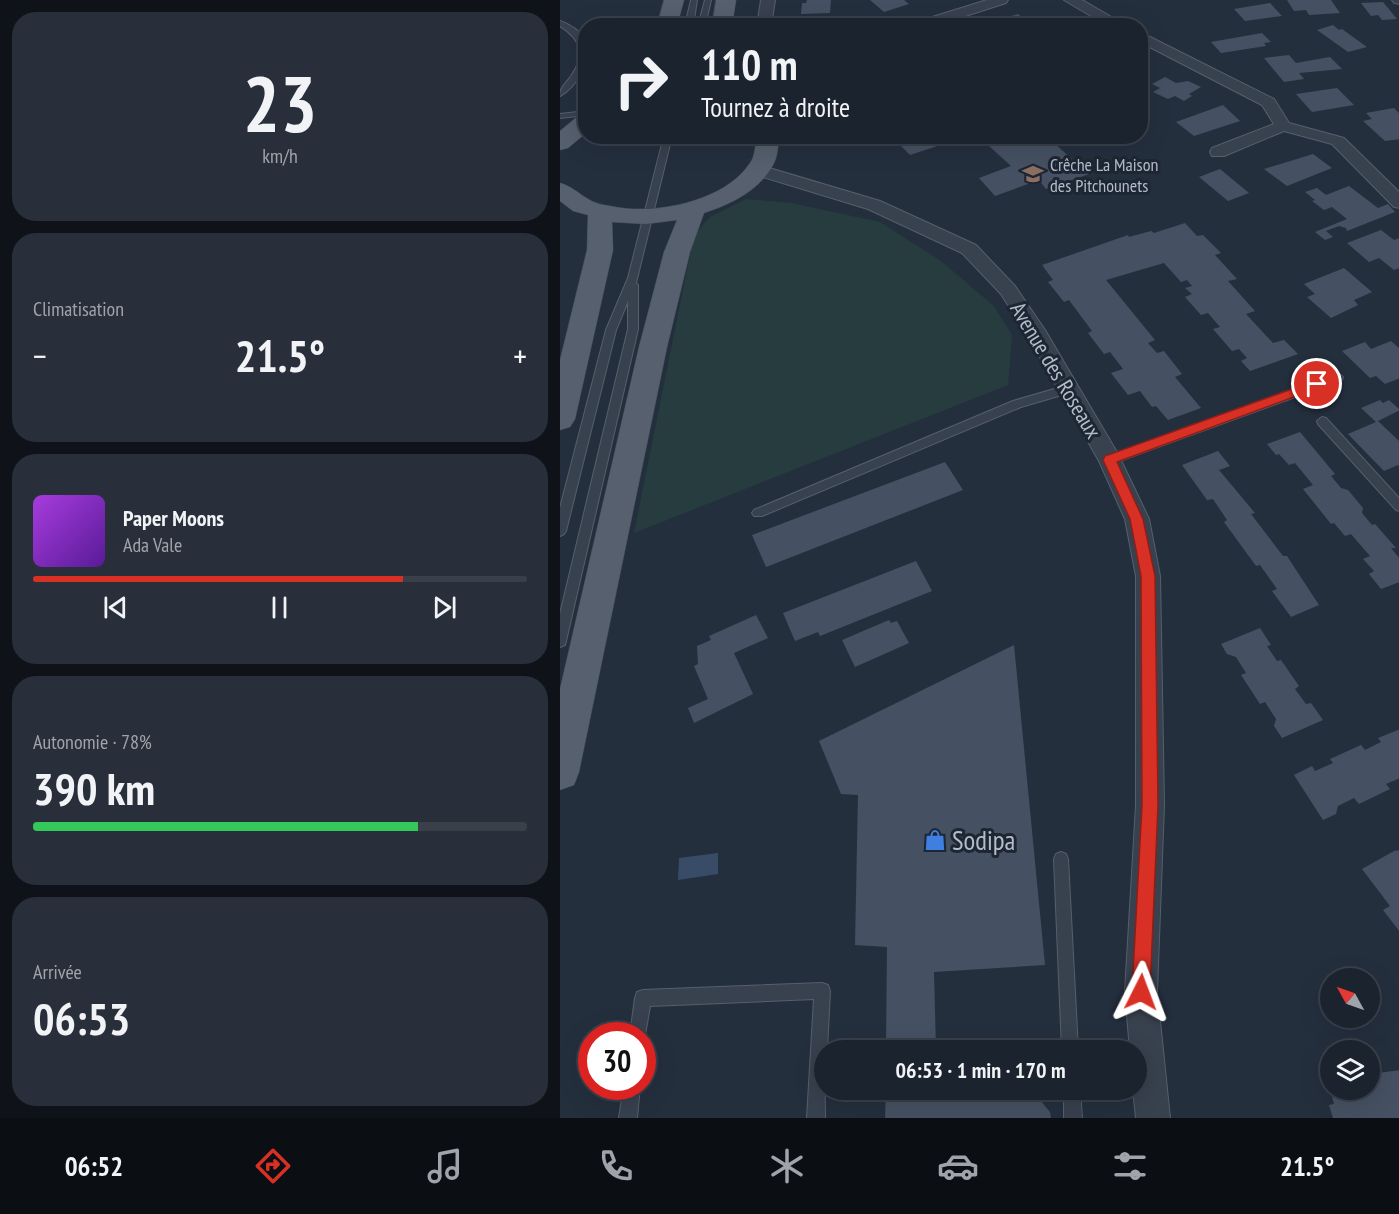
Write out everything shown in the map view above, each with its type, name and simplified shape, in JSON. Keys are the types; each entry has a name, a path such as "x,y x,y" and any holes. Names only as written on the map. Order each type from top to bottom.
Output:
{"main road":[{"path":"666,18 667,0"},
{"path":"668,18 674,0"},
{"path":"723,18 726,0"},
{"path":"560,143 578,127"},
{"path":"560,189 572,201 600,212 648,216 693,209 732,193 759,170 766,159 768,144"},
{"path":"560,772 653,347 677,252 693,209"},
{"path":"560,419 600,249 600,212"}],"street":[{"path":"765,18 768,0"},
{"path":"944,18 1001,0"},
{"path":"1071,0 1105,18"},
{"path":"1148,40 1268,102 1283,126"},
{"path":"1218,152 1283,126 1338,141 1400,203"},
{"name":"Avenue des Roseaux","path":"759,170 874,206 969,249 1008,290 1038,335 1110,460 1137,519 1148,576 1150,805 1141,992 1153,1118"}],"lane":[{"path":"691,18 694,0"},
{"path":"703,18 708,0"},
{"path":"560,23 572,29 578,36"},
{"path":"560,94 578,73"},
{"path":"560,116 578,114"},
{"path":"560,531 611,330 634,278 666,144"},
{"path":"560,641 633,329 634,278"},
{"path":"1110,460 1338,376"},
{"path":"758,513 1017,404 1068,390"},
{"path":"1322,421 1400,507"},
{"path":"1061,859 1070,1040"},
{"path":"640,1022 643,998 822,991 816,1118"},
{"path":"628,1118 630,1100"},
{"path":"1072,1100 1073,1118"}],"green space":[{"path":"746,199 791,203 880,222 941,261 994,306 1012,335 1008,385 634,533 694,235 710,217"}],"water":[{"path":"718,853 718,874 678,880 679,858"}],"building":[{"path":"807,0 831,0 830,13 801,14 802,3 806,3"},
{"path":"870,0 904,0 909,4 884,12"},
{"path":"1287,0 1331,0 1340,13 1309,15 1306,10 1294,11"},
{"path":"1383,2 1397,19 1382,20 1378,15 1371,16 1361,3"},
{"path":"1270,3 1282,16 1245,21 1234,9"},
{"path":"1018,14 1023,18 1009,18"},
{"path":"1333,25 1367,47 1348,52 1317,30"},
{"path":"1262,33 1271,42 1264,43 1266,46 1221,53 1211,42"},
{"path":"1289,55 1296,63 1330,57 1342,69 1299,73 1304,79 1284,82 1264,58"},
{"path":"1165,77 1176,83 1188,81 1201,87 1189,94 1192,96 1184,101 1175,96 1168,99 1153,92 1160,88 1152,84"},
{"path":"1337,88 1354,105 1312,112 1296,94"},
{"path":"1223,105 1240,121 1194,136 1176,122"},
{"path":"1394,108 1400,114 1400,139 1385,141 1363,121 1372,119 1366,113"},
{"path":"899,144 944,144 910,155"},
{"name":"Crêche La Maison des Pitchounets","path":"987,144 1055,144 1089,174 1046,189 1039,180 995,196 979,178 1011,166"},
{"path":"1313,154 1332,168 1287,186 1264,169"},
{"path":"1220,169 1249,193 1228,201 1199,177"},
{"path":"1349,186 1378,208 1388,204 1395,212 1347,231 1346,228 1339,226 1326,231 1333,237 1325,240 1315,232 1347,219 1332,207 1324,210 1305,192 1317,188 1326,195"},
{"path":"1185,223 1197,236 1203,235 1221,253 1215,255 1237,279 1228,281 1255,311 1246,314 1273,343 1284,340 1298,354 1250,371 1241,361 1247,358 1239,349 1232,351 1213,329 1220,327 1208,313 1201,315 1185,297 1192,294 1185,288 1192,286 1187,280 1181,282 1164,263 1106,280 1155,340 1148,343 1157,353 1164,351 1182,374 1175,377 1201,408 1168,420 1156,406 1152,407 1140,391 1128,395 1111,373 1123,369 1110,352 1104,354 1088,333 1092,331 1069,300 1064,302 1048,282 1053,280 1042,265 1128,235 1129,237 1151,231 1154,233"},
{"path":"1381,230 1394,240 1400,238 1400,268 1394,270 1379,258 1369,262 1347,243"},
{"path":"1344,268 1372,292 1354,300 1358,305 1331,318 1307,297 1315,294 1304,284"},
{"path":"1391,341 1400,349 1400,378 1385,384 1376,376 1370,378 1342,351 1365,342 1371,349"},
{"path":"1380,400 1383,403 1389,400 1400,410 1378,421 1400,442 1400,467 1398,465 1384,471 1348,434 1376,422 1361,408"},
{"path":"1300,432 1335,474 1331,476 1341,488 1348,490 1363,508 1362,513 1396,548 1391,548 1400,559 1400,582 1381,589 1369,574 1374,571 1363,559 1370,556 1351,534 1345,536 1334,523 1331,524 1303,489 1313,485 1295,463 1289,465 1267,444"},
{"path":"1218,451 1230,466 1219,470 1255,513 1251,514 1283,556 1287,556 1319,605 1291,617 1272,591 1277,589 1260,565 1256,566 1224,522 1227,520 1213,499 1207,500 1182,465"},
{"path":"945,462 963,490 766,567 752,535"},
{"path":"916,561 932,591 820,636 818,632 795,641 783,613"},
{"path":"756,615 768,638 734,653 753,694 694,723 688,708 708,699 694,666 698,664 697,646 711,640 709,636"},
{"path":"889,620 891,623 897,621 909,643 855,667 842,640"},
{"path":"1260,628 1271,645 1267,646 1277,661 1281,660 1299,686 1295,689 1306,704 1311,703 1323,720 1282,738 1274,726 1276,719 1265,702 1260,704 1241,675 1246,673 1236,657 1227,654 1221,644"},
{"path":"1014,645 1045,965 934,972 936,1040 886,1040 887,947 855,945 858,795 841,794 819,741"},
{"path":"1400,729 1400,778 1386,784 1390,789 1359,804 1354,798 1338,806 1336,814 1323,820 1294,775 1312,766 1315,771 1333,763 1330,759 1361,745 1365,750 1381,742 1378,738"},
{"path":"1400,850 1400,932 1383,910 1390,906 1362,869"},
{"path":"1400,1070 1400,1118 1333,1118 1329,1105 1334,1104 1333,1100 1380,1100 1380,1073"},
{"path":"886,1100 1040,1100 1050,1112 1051,1118 885,1118"}],"place":[{"name":"Crêche La Maison des Pitchounets","path":"1033,174"},
{"name":"Sodipa","path":"935,840"}],"route":[{"path":"1141,992 1150,805 1148,576 1137,519 1110,460 1317,384"}]}
